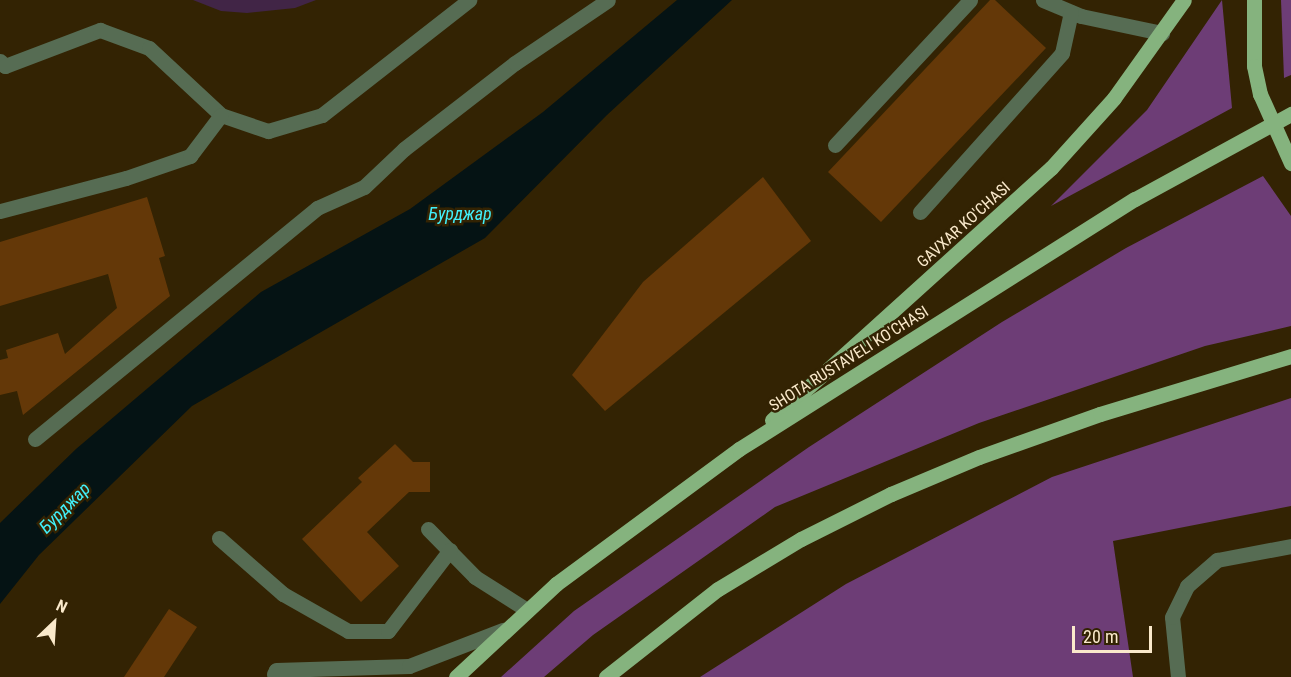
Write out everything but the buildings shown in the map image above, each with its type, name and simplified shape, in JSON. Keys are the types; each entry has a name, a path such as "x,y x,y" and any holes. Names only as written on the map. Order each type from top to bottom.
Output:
{"main road":[{"name":"GAVXAR KO'CHASI","path":"739,449 1016,202 1114,98 1184,0"},
{"path":"1254,0 1254,66 1271,123 1291,163"},
{"name":"SHOTA RUSTAVELI KO'CHASI","path":"456,677 503,630 527,610 739,449 1135,199 1291,114"},
{"path":"606,677 718,589 801,539 891,494 979,457 1100,414 1291,356"}],"lane":[{"path":"0,61 4,66 100,30 149,48 221,115 268,131 322,115 468,0"},
{"path":"36,439 316,208 364,187 404,149 515,63 608,0"},
{"path":"835,145 970,0"},
{"path":"1042,0 1071,12 1162,33"},
{"path":"920,212 1062,54 1071,12"},
{"path":"0,211 126,178 190,156 221,115"},
{"path":"428,530 475,577 527,610"},
{"path":"219,538 283,594 348,630 388,631 450,550"},
{"path":"1178,677 1172,616 1186,586 1217,560 1291,546"},
{"path":"274,674 276,670 409,666 503,630"}],"shaded area":[{"path":"193,0 316,0 295,8 247,13 221,11"},
{"path":"1222,0 1232,108 1051,206 1147,110"},
{"path":"1281,0 1291,0 1291,75 1284,78"},
{"path":"1263,176 1291,216 1291,326 1205,346 979,423 775,507 593,635 544,677 501,677 574,611 809,447 1002,322 1126,248"},
{"path":"1291,398 1291,506 1113,541 1133,677 700,677 846,584 1052,477"}],"water":[{"name":"Бурджар","path":"677,0 732,0 607,115 485,238 192,406 39,555 0,604 0,523 76,449 261,292 410,209 543,112"}]}
